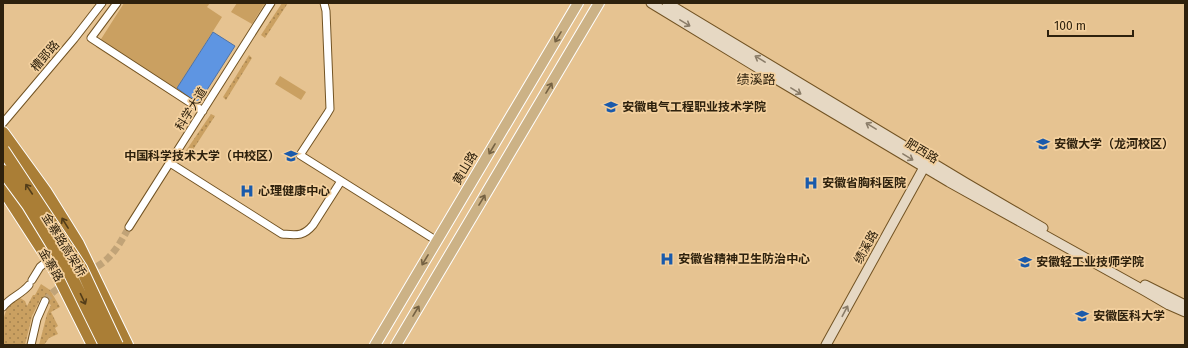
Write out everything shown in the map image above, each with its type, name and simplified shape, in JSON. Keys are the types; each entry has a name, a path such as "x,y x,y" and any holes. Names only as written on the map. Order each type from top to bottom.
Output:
{"highway":[{"path":"3,133 45,191 78,244 127,345"},
{"name":"金寨路高架桥","path":"3,150 81,268 117,345"},
{"name":"金寨路高架桥","path":"3,171 28,206 70,274 105,345"},
{"name":"金寨路","path":"3,189 60,279 93,345"}],"main road":[{"name":"黄山路","path":"375,345 578,3"},
{"path":"396,345 598,3"},
{"name":"肥西路","path":"651,3 1140,289 1185,312"},
{"name":"肥西路","path":"667,3 926,164 1134,280 1185,305"},
{"name":"绩溪路","path":"826,345 926,164"}],"street":[{"name":"槽郢路","path":"3,123 74,39 102,3"},
{"path":"117,3 91,38 203,111"},
{"name":"科学大道","path":"129,227 271,3"},
{"path":"324,3 326,11 330,109 300,155 437,241"},
{"path":"170,162 282,234 298,235 308,231 341,181"},
{"path":"3,307 8,301 19,295 40,267 49,260 78,244"},
{"path":"31,345 37,319 45,301"}],"shaded area":[{"path":"124,3 210,3 207,7 222,17 172,96 96,47"},
{"path":"237,3 265,3 252,24 231,12"},
{"path":"282,3 288,3 265,38 261,35"},
{"path":"249,55 252,58 226,100 223,97"},
{"path":"280,76 306,92 301,100 275,84"},
{"path":"211,114 215,116 185,162 181,158"},
{"path":"41,284 50,290 60,307 51,312 58,326 55,328 58,334 49,338 44,345 39,345 47,314 51,305 41,298 32,316 25,345 3,345 3,324 9,306 20,298 25,301 27,306"}],"water":[{"path":"213,32 235,46 198,104 177,88"}],"tunnel":[{"path":"45,301 51,294 64,284 94,269 106,260 124,237 129,227"}],"place":[{"name":"安徽电气工程职业技术学院","path":"611,107"},
{"name":"安徽大学（龙河校区）","path":"1043,144"},
{"name":"中国科学技术大学（中校区）","path":"291,156"},
{"name":"安徽省胸科医院","path":"811,183"},
{"name":"心理健康中心","path":"247,191"},
{"name":"安徽省精神卫生防治中心","path":"667,259"},
{"name":"安徽轻工业技师学院","path":"1025,262"},
{"name":"安徽医科大学","path":"1082,316"}],"district":[{"name":"绩溪路","path":"756,79"}]}
